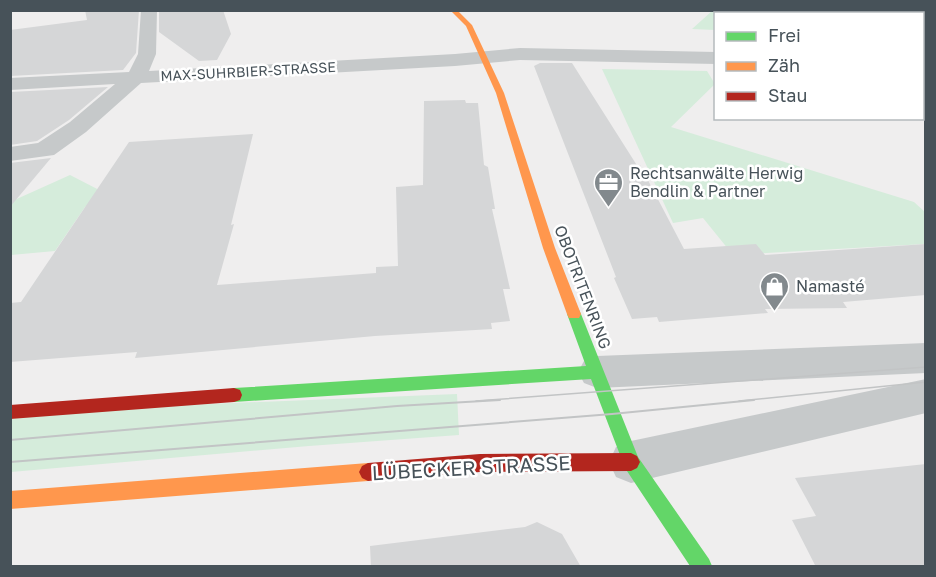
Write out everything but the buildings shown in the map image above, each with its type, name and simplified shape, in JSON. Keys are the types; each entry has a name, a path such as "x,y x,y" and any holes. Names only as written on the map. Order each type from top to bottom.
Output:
{"street":[{"path":"10,154 45,150 78,126 136,77 147,54 149,10"},
{"name":"OBOTRITENRING","path":"453,10 469,25 500,93 549,248 631,462 702,567"},
{"name":"MAX-SUHRBIER-STRASSE","path":"10,84 485,56 647,55 714,58"},
{"path":"10,412 597,372 926,358"},
{"name":"LÜBECKER STRASSE","path":"10,500 480,463 631,462 926,396"}],"green space":[{"path":"712,11 925,11 925,42 924,12 714,12 714,30 692,29"},
{"path":"602,69 707,71 714,85 671,127 914,202 925,212 925,244 733,255 703,218 673,223"},
{"path":"70,175 107,194 85,207 55,251 11,255 10,202"},
{"path":"457,394 459,435 11,472 11,412"}],"tram line":[{"path":"476,401 926,367"},
{"path":"739,401 926,382"},
{"path":"10,440 397,406 500,400"},
{"path":"10,462 612,414 754,400"}],"traffic: fast":[{"path":"574,314 631,462 702,566"},
{"path":"234,395 597,372"}],"traffic: slow":[{"path":"453,10 469,25 500,93 549,248 574,314"},
{"path":"10,500 368,472"}],"traffic: jam":[{"path":"10,412 234,395"},
{"path":"368,472 480,463 631,462"}],"place":[{"name":"Rechtsanwälte Herwig Bendlin & Partner","path":"609,208"},
{"name":"Namasté","path":"775,312"}]}
